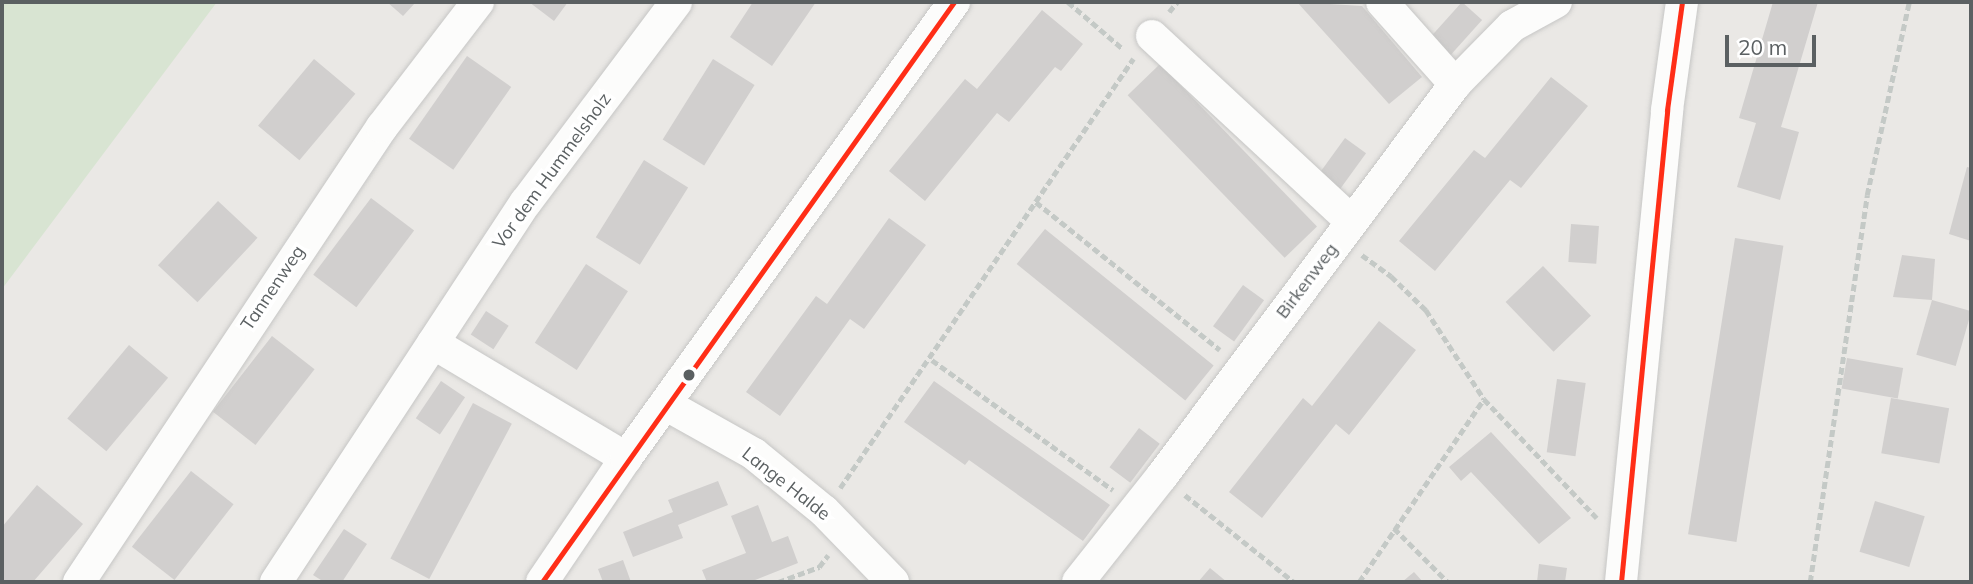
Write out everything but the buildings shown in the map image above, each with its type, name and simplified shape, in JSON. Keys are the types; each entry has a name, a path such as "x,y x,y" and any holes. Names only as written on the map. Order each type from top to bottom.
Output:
{"street":[{"name":"Tannenweg","path":"79,582 382,127 478,2"},
{"name":"Vor dem Hummelsholz","path":"276,582 526,202 676,2"},
{"path":"542,582 626,458 954,2"},
{"path":"1382,2 1455,84"},
{"name":"Birkenweg","path":"1077,582 1162,477 1455,84 1512,26 1556,2"},
{"path":"1621,582 1667,110 1682,2"},
{"path":"1143,47 1345,230"},
{"path":"433,343 626,458"},
{"name":"Lange Halde","path":"665,404 754,454 834,522 891,582"}],"path":[{"path":"1810,582 1867,195 1909,2"},
{"path":"778,582 820,567 834,522 932,360 1143,47"},
{"path":"1036,202 1242,368"},
{"path":"1345,230 1426,310 1484,399 1623,545"},
{"path":"932,360 1137,506"},
{"path":"1359,582 1484,399"},
{"path":"1162,477 1294,582"},
{"path":"1394,528 1448,582"}],"green space":[{"path":"2,2 217,2 2,289"}],"transit line":[{"path":"542,582 954,2"},
{"path":"1621,582 1667,110 1682,2"}]}
